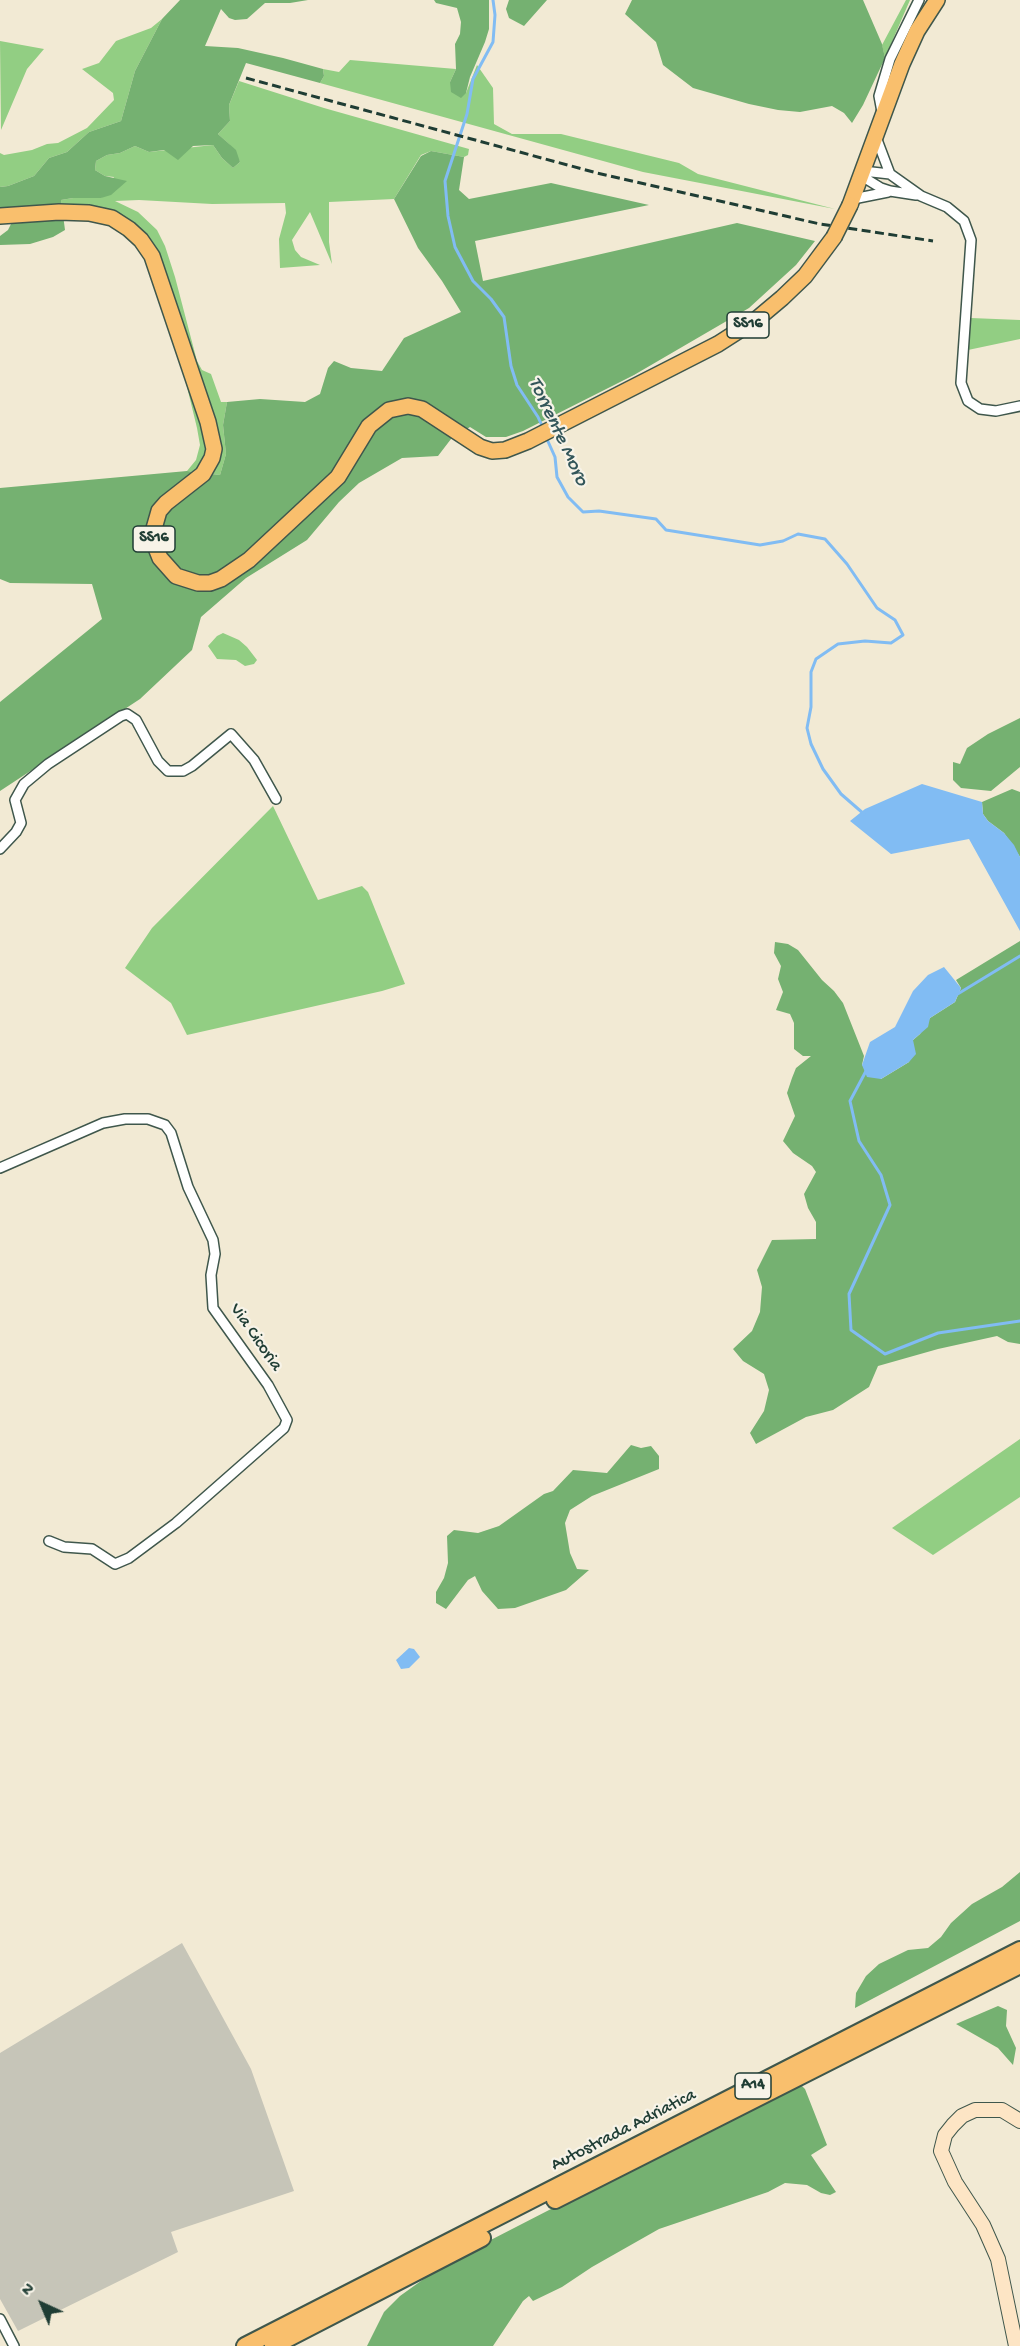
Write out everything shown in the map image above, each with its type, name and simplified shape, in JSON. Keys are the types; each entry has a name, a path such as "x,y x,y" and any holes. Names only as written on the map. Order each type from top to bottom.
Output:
{"highway":[{"name":"Autostrada Adriatica","path":"273,2346 488,2228 1020,1950"},
{"name":"Autostrada Adriatica","path":"245,2346 1020,1965"}],"main road":[{"name":"SS16","path":"0,216 59,212 89,213 112,218 135,234 152,256 208,422 214,449 204,474 159,511 153,532 154,543 160,558 169,570 183,580 198,584 210,583 221,579 249,560 338,477 369,426 389,410 408,406 422,409 480,447 492,451 505,450 528,441 718,344 757,319 805,276 834,237 851,202 907,54 917,31 937,0"}],"street":[{"path":"883,114 879,96 890,59 919,0"},
{"path":"901,34 901,47 907,54"},
{"path":"875,136 890,174"},
{"path":"863,171 890,174 921,196 947,207 964,222 971,240 961,383 968,401 980,409 996,411 1020,406"},
{"path":"863,171 868,180 890,191 921,196"},
{"path":"851,202 890,191"},
{"path":"0,849 21,823 15,800 24,784 48,764 127,714 136,720 158,761 168,771 183,771 192,766 231,734 254,760 276,799"},
{"name":"Via Cicoria","path":"0,1168 103,1123 125,1119 148,1119 165,1125 171,1133 188,1187 213,1240 215,1254 211,1275 213,1308 268,1385 287,1420 284,1428 194,1507 129,1558 115,1564 92,1549 64,1547 49,1541"},
{"path":"1016,2346 998,2259 983,2225 955,2182 941,2151 945,2135 953,2125 962,2116 975,2110 1002,2110 1020,2121"},
{"path":"0,2319 14,2346"}],"shaded area":[{"path":"182,1943 251,2069 294,2191 171,2232 178,2252 18,2331 0,2299 0,2053"}],"green space":[{"path":"180,0 308,0 265,3 247,19 229,18 221,9 205,46 238,48 283,58 323,69 324,76 320,83 246,63 229,105 230,121 218,134 236,150 240,162 233,168 213,145 193,146 178,160 164,150 149,152 135,146 120,153 107,155 96,161 95,170 105,176 127,181 111,195 101,198 61,200 65,230 53,237 30,244 0,245 0,236 8,230 12,222 5,208 0,208 0,187 34,176 49,158 67,152 89,132 121,121 135,71 162,19"},
{"path":"434,0 489,0 489,29 466,93 461,98 451,92 450,82 456,69 455,44 460,34 461,22 457,8 436,3"},
{"path":"509,0 547,0 524,26 509,18 506,9"},
{"path":"632,0 863,0 882,44 885,58 852,123 844,113 832,106 800,112 749,104 693,88 663,65 656,42 625,14"},
{"path":"906,0 910,0 885,58 882,45"},
{"path":"162,19 135,71 121,121 89,132 67,152 49,158 34,176 0,187 0,153 4,155 58,143 87,128 114,100 113,93 82,69 99,63 116,41 151,28"},
{"path":"0,41 44,49 27,69 1,130"},
{"path":"350,60 456,69 450,82 466,93 477,65 493,88 494,124 512,134 561,134 679,163 698,174 835,209 643,172 320,83 324,76 323,69 339,72"},
{"path":"239,81 469,149 468,155 464,157 431,151 421,155 394,199 329,202 329,242 332,264 310,212 292,240 295,250 301,257 320,265 280,268 279,239 286,213 285,203 212,204 115,201 138,212 157,230 175,277 197,361 202,370 211,374 221,402 227,402 223,425 226,454 220,475 187,471 196,460 200,445 197,428 180,358 144,258 134,244 103,221 74,218 63,220 61,200 101,198 114,177 105,176 95,170 96,161 135,146 149,152 213,145 233,168 240,162 229,144 218,134 230,121 229,105"},
{"path":"431,151 464,157 459,190 469,199 551,183 649,205 475,241 483,281 737,223 815,241 796,265 749,308 634,375 523,431 506,437 486,437 470,427 451,439 438,456 402,458 359,483 339,502 307,540 246,578 201,617 192,650 140,699 0,791 0,702 102,619 92,584 10,583 0,579 0,488 187,471 220,475 226,454 223,425 227,402 260,399 305,402 320,394 328,368 334,361 351,368 382,371 404,338 461,312 418,248 394,199 421,156"},
{"path":"971,318 1020,320 1020,339 968,350"},
{"path":"223,633 239,640 247,647 257,660 254,664 245,666 236,660 217,659 208,646"},
{"path":"1020,718 1020,767 991,791 961,788 953,780 953,762 960,764 967,748 988,734"},
{"path":"1012,789 1020,792 1020,857 1004,833 988,821 983,814 982,802"},
{"path":"273,806 318,900 362,886 368,892 405,984 187,1035 171,1003 125,968 152,928"},
{"path":"1020,941 1020,1344 1008,1342 997,1336 938,1349 878,1366 869,1387 833,1410 806,1417 756,1444 750,1433 764,1411 769,1390 764,1374 743,1361 733,1349 752,1331 760,1312 762,1287 757,1270 772,1240 816,1239 816,1222 808,1208 804,1194 816,1172 812,1166 793,1153 783,1141 795,1116 787,1093 796,1068 811,1056 803,1056 794,1049 794,1023 790,1014 776,1010 783,992 778,979 781,966 774,953 775,942 788,944 798,950 834,991 843,1003 864,1056 862,1065 881,1079 909,1062 913,1040 920,1034 930,1018 955,1002 961,988 956,980"},
{"path":"1020,1439 1020,1497 933,1555 892,1528"},
{"path":"631,1445 641,1448 651,1446 659,1456 659,1469 592,1496 570,1510 565,1523 570,1553 577,1569 589,1570 566,1590 515,1608 498,1609 482,1591 475,1576 468,1580 446,1609 436,1603 436,1592 444,1578 448,1563 447,1536 454,1530 478,1533 499,1526 544,1494 553,1491 573,1470 607,1473"},
{"path":"1020,1872 1020,1921 855,2008 856,1993 866,1976 879,1964 908,1950 928,1948 972,1904 1002,1887"},
{"path":"998,2006 1007,2010 1006,2026 1016,2048 1013,2065 998,2048 956,2024"},
{"path":"798,2082 805,2089 827,2145 811,2155 836,2192 830,2195 807,2185 785,2183 768,2192 659,2229 562,2287 533,2301 529,2296 523,2301 493,2346 367,2346 384,2312 400,2296 446,2263"}],"water":[{"path":"922,784 982,802 983,814 988,821 1004,833 1014,845 1020,857 1020,931 969,839 891,854 850,821 865,809"},
{"path":"944,967 961,988 955,1002 930,1018 928,1027 913,1040 916,1054 909,1062 881,1079 867,1077 862,1065 870,1042 895,1027 913,991 928,975"},
{"path":"409,1648 414,1649 420,1657 409,1668 401,1669 396,1660"}],"waterway":[{"name":"Torrente Moro","path":"493,0 495,15 493,42 473,79 467,114 445,181 448,216 455,247 473,281 491,299 504,317 511,366 517,385 543,428"},
{"name":"Torrente Moro","path":"546,437 555,457 557,477 568,497 583,512 599,511 656,519 666,530 760,545 783,541 798,534 825,539 847,564 877,608 895,620 903,635 891,643 865,641 838,644 816,659 811,672 811,707 807,728 811,744 823,769 841,794 864,814"},
{"name":"Torrente Moro","path":"956,995 1020,956"},
{"name":"Torrente Moro","path":"866,1071 850,1101 859,1141 881,1175 890,1205 849,1294 851,1330 885,1354 938,1333 1020,1321"}],"railway":[{"path":"246,78 597,173 820,224 933,241"}]}
